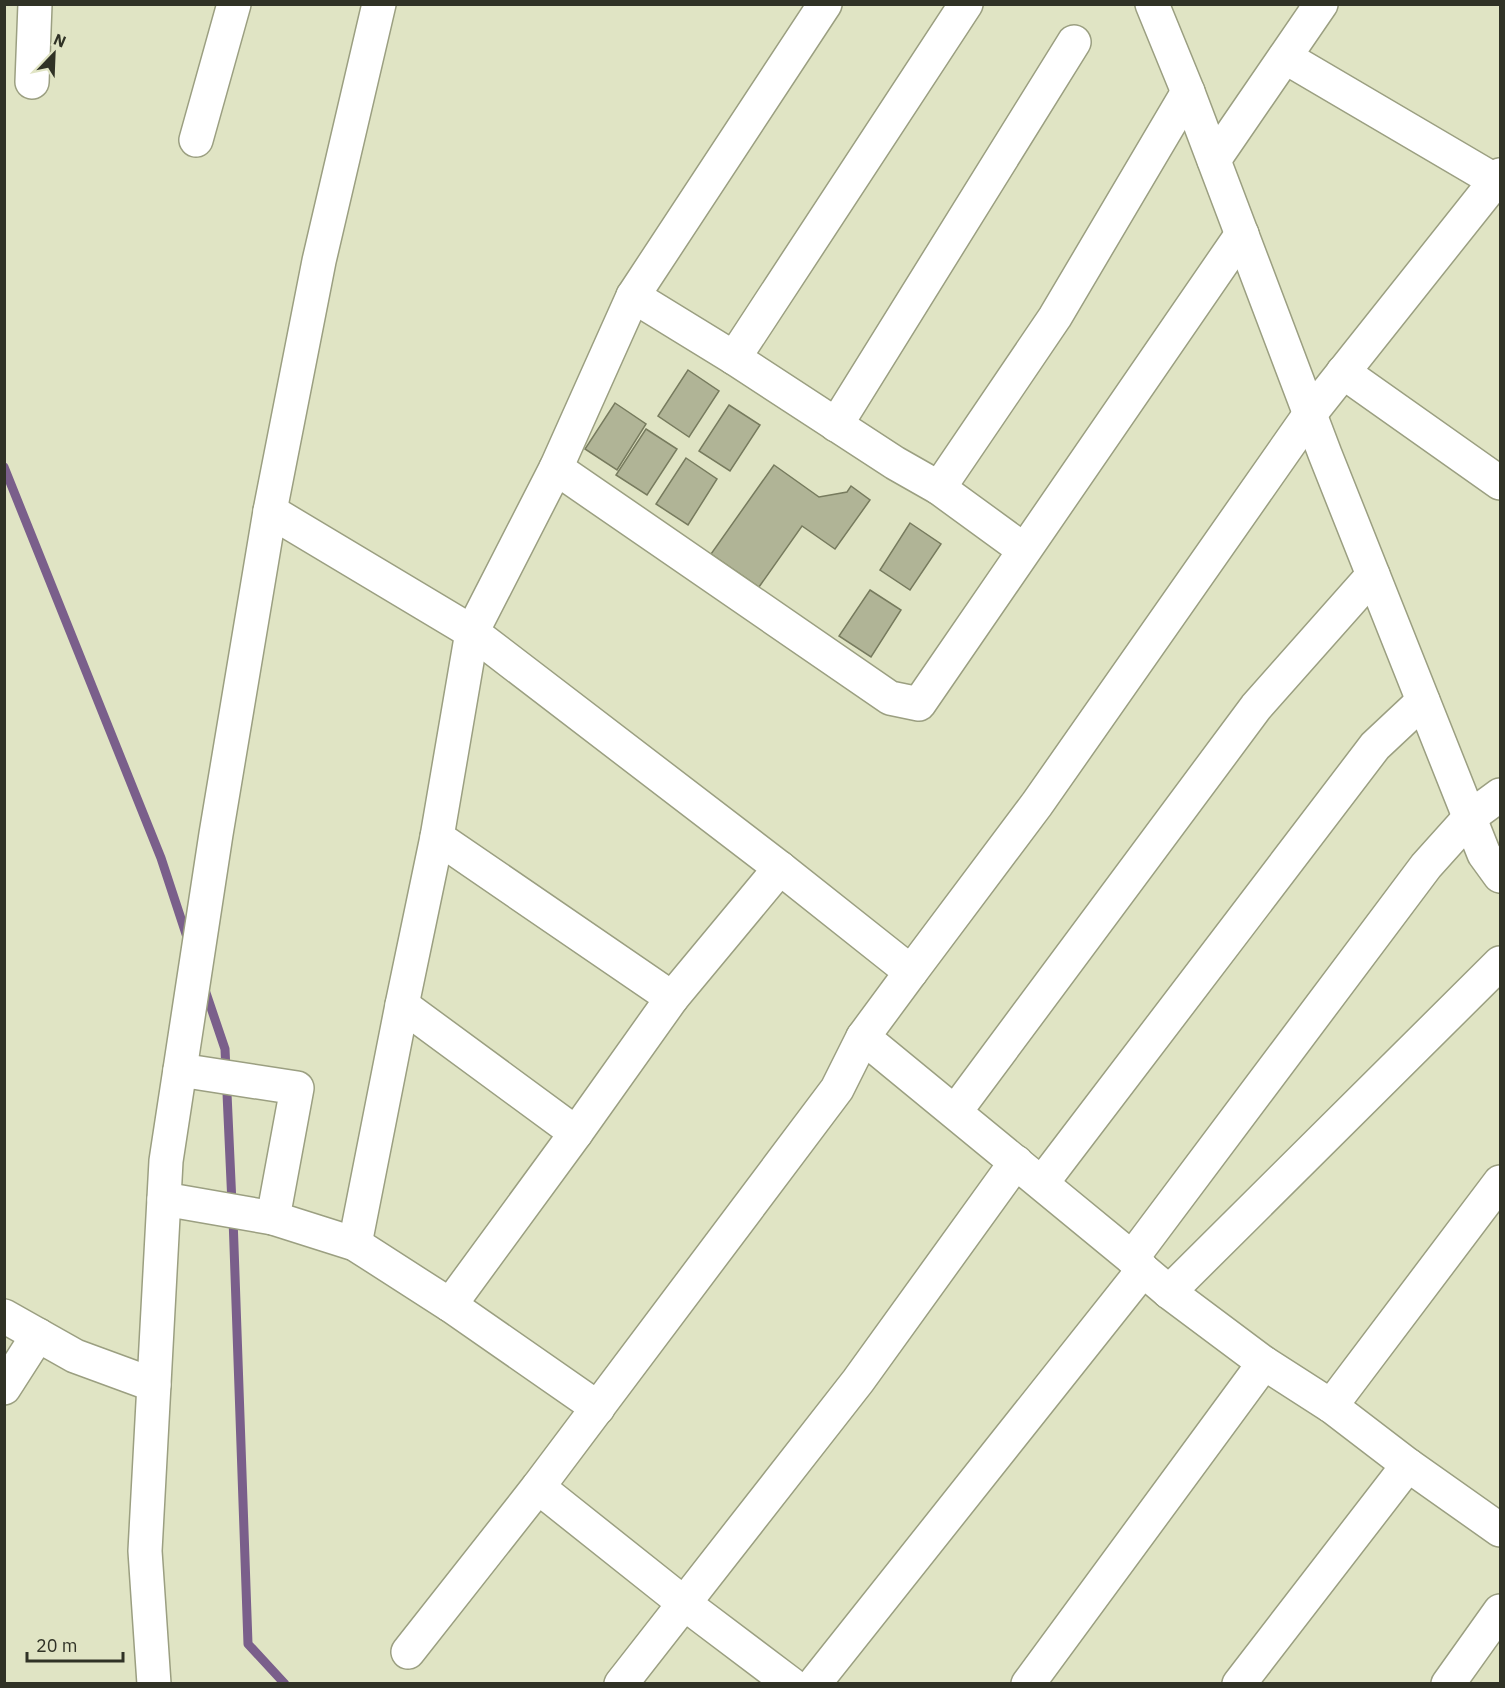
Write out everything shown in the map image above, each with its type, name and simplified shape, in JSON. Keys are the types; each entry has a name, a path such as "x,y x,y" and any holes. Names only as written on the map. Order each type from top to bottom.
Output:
{"street":[{"path":"32,82 35,4"},
{"path":"196,140 234,4"},
{"path":"154,1683 145,1551 166,1161 192,1072 191,998 270,511 319,261 379,4"},
{"path":"355,1244 437,837 472,632 556,468 633,296 825,4"},
{"path":"734,358 966,4"},
{"path":"1214,160 1321,4"},
{"path":"1153,5 1423,701 1484,854 1500,876"},
{"path":"836,425 1074,42"},
{"path":"408,1652 598,1408 837,1089 863,1037 1037,804 1310,414 1498,178 1285,57"},
{"path":"939,488 1054,317 1188,92"},
{"path":"556,468 890,698 919,704 1242,234"},
{"path":"633,296 734,358 895,464 939,488 1024,550"},
{"path":"1343,372 1498,476"},
{"path":"270,511 472,632 912,972"},
{"path":"956,1112 1256,707 1373,575"},
{"path":"1042,1183 1375,746 1423,701"},
{"path":"814,1683 1137,1264 1426,866 1470,817 1500,795"},
{"path":"437,837 672,998"},
{"path":"450,1305 672,998 780,868"},
{"path":"1169,1292 1500,963"},
{"path":"402,1005 576,1133"},
{"path":"863,1037 1042,1183 1169,1292 1264,1363 1331,1406 1408,1465 1500,1530"},
{"path":"192,1072 297,1088 264,1216"},
{"path":"621,1683 858,1381 1016,1162"},
{"path":"1331,1406 1500,1182"},
{"path":"164,1198 264,1216 355,1244 450,1305 598,1408"},
{"path":"4,1316 75,1356 154,1385"},
{"path":"4,1388 38,1335"},
{"path":"1028,1683 1264,1363"},
{"path":"1239,1683 1408,1465"},
{"path":"538,1486 685,1604 791,1683"},
{"path":"1448,1683 1500,1611"}],"building":[{"path":"688,370 719,391 689,437 658,416"},
{"path":"615,403 646,424 617,470 585,449"},
{"path":"729,405 760,425 730,471 699,451"},
{"path":"646,429 677,449 647,495 616,475"},
{"path":"686,458 717,479 688,525 656,504"},
{"path":"774,465 819,497 847,492 851,486 870,500 835,549 802,526 759,587 711,554"},
{"path":"910,523 941,544 910,590 880,570"},
{"path":"870,590 901,610 871,657 839,636"}],"waterway":[{"path":"4,467 161,858 188,940"},
{"path":"204,987 225,1049 232,1204"},
{"path":"233,1218 248,1644 285,1684"}]}
